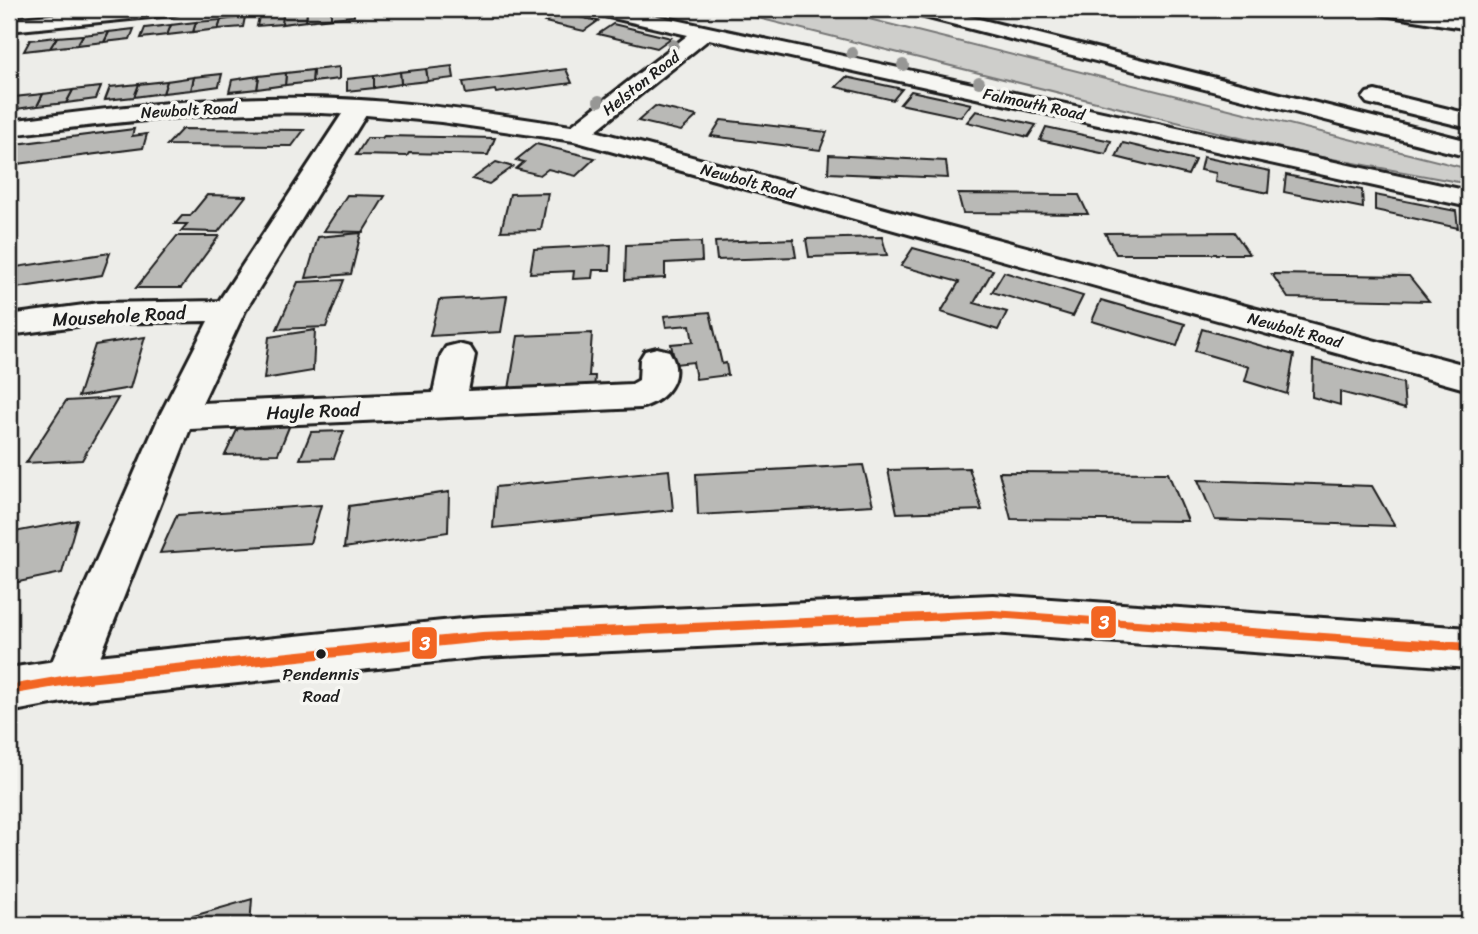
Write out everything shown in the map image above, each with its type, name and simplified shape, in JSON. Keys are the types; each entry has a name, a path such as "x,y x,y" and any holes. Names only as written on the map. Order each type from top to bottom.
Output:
{"main road":[{"path":"9,25 171,9"},
{"name":"Falmouth Road","path":"598,9 1469,199"},
{"path":"916,9 1469,149"},
{"path":"995,9 1073,27"},
{"path":"1384,9 1469,23"},
{"name":"Helston Road","path":"576,134 705,32"},
{"path":"1350,92 1469,121"},
{"name":"Newbolt Road","path":"9,128 129,113 226,107 358,108 461,116 576,134 1469,378"},
{"path":"68,680 177,417 229,311 358,108"},
{"name":"Mousehole Road","path":"9,325 100,313 229,311"},
{"path":"448,405 458,355"},
{"name":"Hayle Road","path":"177,417 640,396 656,385 657,359"},
{"path":"9,690 68,680 482,637 993,614 1469,648"}],"shaded area":[{"path":"722,9 829,9 1469,169 1469,184 1305,154"}],"building":[{"path":"331,9 354,9 354,16 331,18"},
{"path":"331,9 331,18 306,21 307,11"},
{"path":"494,10 547,10 531,19"},
{"path":"307,11 306,21 282,24 283,14"},
{"path":"560,13 598,21 584,31 545,22"},
{"path":"283,14 282,24 257,26 259,17"},
{"path":"245,17 243,27 218,29 221,20"},
{"path":"221,20 218,29 193,32 196,22"},
{"path":"196,22 193,32 167,35 171,25"},
{"path":"613,24 671,38 657,48 598,34"},
{"path":"171,25 167,35 141,38 145,28"},
{"path":"134,29 130,39 104,42 109,32"},
{"path":"109,32 104,42 77,45 83,35"},
{"path":"83,35 77,45 50,48 57,37"},
{"path":"57,37 50,48 24,51 30,40"},
{"path":"452,66 454,78 428,81 426,69"},
{"path":"339,67 339,79 312,82 313,70"},
{"path":"426,69 428,81 401,84 400,72"},
{"path":"566,69 572,83 496,93 495,90 466,94 463,82"},
{"path":"313,70 312,82 285,85 286,73"},
{"path":"400,72 401,84 374,88 374,76"},
{"path":"286,73 285,85 257,89 259,76"},
{"path":"222,74 219,86 191,90 194,77"},
{"path":"259,76 257,89 229,92 232,80"},
{"path":"374,76 374,88 347,91 347,79"},
{"path":"194,77 191,90 163,93 167,81"},
{"path":"846,77 902,89 893,100 836,87"},
{"path":"167,81 163,93 134,97 139,84"},
{"path":"139,84 134,97 105,100 110,87"},
{"path":"101,87 96,99 66,103 73,90"},
{"path":"73,90 66,103 37,106 43,94"},
{"path":"911,91 971,104 961,117 900,104"},
{"path":"43,94 37,106 9,110 14,97"},
{"path":"655,106 697,116 681,131 638,121"},
{"path":"976,111 1036,125 1028,137 967,122"},
{"path":"721,120 827,132 820,150 711,136"},
{"path":"1046,127 1111,141 1106,154 1040,140"},
{"path":"134,129 132,136 147,134 143,148 9,165 9,145"},
{"path":"182,129 304,130 292,146 167,145"},
{"path":"367,138 495,138 488,155 356,155"},
{"path":"1123,143 1195,160 1188,175 1116,157"},
{"path":"536,144 595,158 576,176 548,169 540,175 516,169 524,162 516,160"},
{"path":"829,155 946,161 948,178 828,173"},
{"path":"1203,157 1270,171 1268,193 1215,182 1216,173 1200,170"},
{"path":"496,162 513,167 489,184 472,179"},
{"path":"1286,175 1362,190 1363,208 1284,192"},
{"path":"548,193 541,230 501,231 510,194"},
{"path":"958,194 1079,195 1088,214 963,213"},
{"path":"207,195 246,196 218,232 181,231 187,224 175,224 182,216 190,216"},
{"path":"347,195 385,196 363,232 324,231"},
{"path":"1375,195 1456,211 1458,228 1375,210"},
{"path":"1234,232 1249,254 1116,254 1105,233"},
{"path":"361,233 351,274 306,278 318,237"},
{"path":"177,236 219,236 181,288 136,288"},
{"path":"882,237 887,255 809,257 806,239"},
{"path":"793,239 796,257 717,260 715,242"},
{"path":"701,242 702,261 665,263 665,278 625,280 626,245"},
{"path":"611,245 610,270 593,270 592,278 573,279 574,271 530,273 534,249"},
{"path":"913,248 993,270 974,303 1007,312 998,330 941,312 959,282 901,266"},
{"path":"110,253 102,275 9,289 9,268"},
{"path":"1004,272 1083,296 1073,316 992,292"},
{"path":"1272,274 1409,276 1429,301 1288,298"},
{"path":"344,280 326,327 277,329 298,282"},
{"path":"507,296 501,332 430,336 439,300"},
{"path":"1101,300 1185,324 1177,346 1092,321"},
{"path":"710,312 722,364 726,363 728,375 696,379 693,362 675,364 671,344 693,342 690,325 666,327 664,316"},
{"path":"1202,329 1294,355 1287,394 1245,381 1249,367 1195,351"},
{"path":"315,330 313,371 264,379 269,337"},
{"path":"592,333 589,376 595,376 594,391 508,395 518,336"},
{"path":"145,337 130,388 78,397 95,345"},
{"path":"1313,360 1403,383 1405,409 1340,392 1340,405 1312,397"},
{"path":"118,398 82,460 26,463 66,401"},
{"path":"291,422 278,454 225,455 240,424"},
{"path":"344,431 334,458 300,459 311,432"},
{"path":"863,465 873,505 698,515 696,474"},
{"path":"969,468 982,510 897,513 888,470"},
{"path":"669,470 673,510 493,528 496,487"},
{"path":"999,472 1168,473 1188,521 1011,519"},
{"path":"1198,480 1372,486 1395,526 1215,520"},
{"path":"449,492 448,532 344,548 349,506"},
{"path":"321,505 310,543 160,553 177,515"},
{"path":"77,520 62,573 9,584 9,533"},
{"path":"252,899 250,925 162,925"}],"transit line":[{"name":"3","path":"9,690 68,680 482,637 993,614 1469,648"}],"place":[{"name":"Pendennis Road","path":"321,654"}]}
